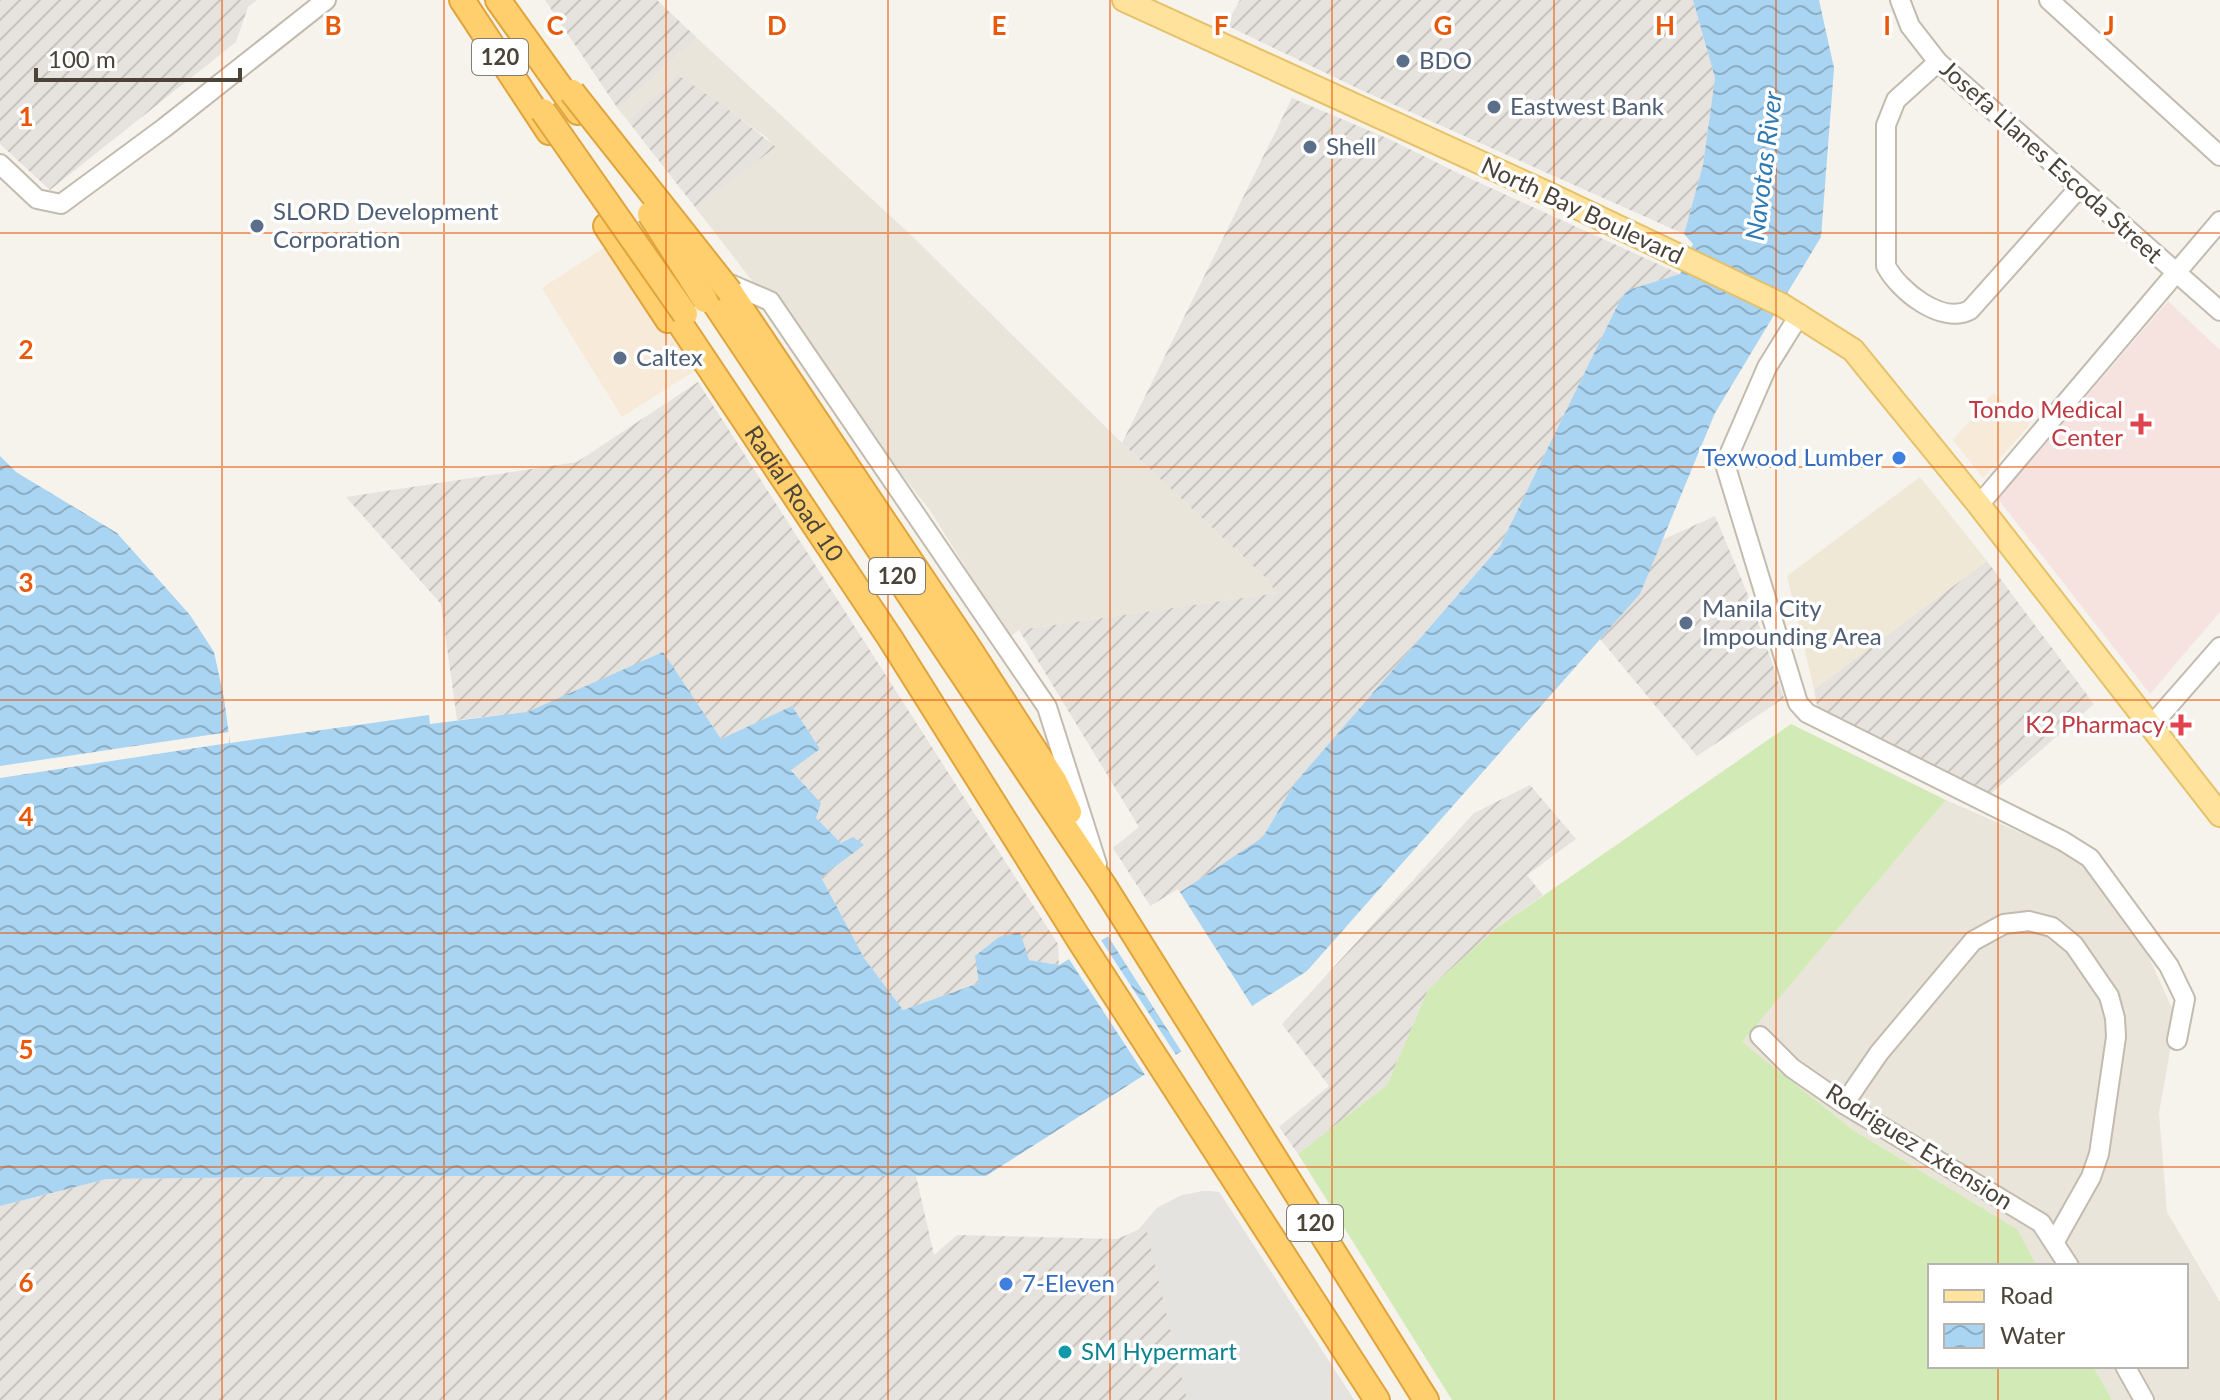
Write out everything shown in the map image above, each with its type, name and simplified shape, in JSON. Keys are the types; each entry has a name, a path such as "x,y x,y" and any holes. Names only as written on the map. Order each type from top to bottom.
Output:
{"highway":[{"name":"Radial Road 10","path":"462,0 581,182 761,442 1377,1400"},
{"path":"473,0 543,111 606,226 880,643 918,684"},
{"name":"Radial Road 10","path":"498,0 691,267 1104,886 1426,1400"},
{"path":"504,0 572,92 730,292 1055,782 1104,886"},
{"path":"543,111 695,307 572,92"},
{"path":"656,288 691,267"}],"main road":[{"name":"North Bay Boulevard","path":"1124,0 1547,193 1791,309 1853,350 1979,505 2220,815"}],"street":[{"path":"0,164 37,199 61,204 164,128 326,0"},
{"name":"Josefa Llanes Escoda Street","path":"1900,0 1910,26 1938,62 2220,311"},
{"path":"2049,0 2220,156"},
{"path":"1938,62 1896,100 1886,125 1886,266 1893,280 1940,312 1960,315 1970,310 2079,188"},
{"path":"1979,505 2220,221"},
{"path":"691,267 770,301 1042,699 1104,886"},
{"path":"1791,309 1725,464 1798,703 1807,713 2063,841 2090,858 2169,966 2185,999 2177,1040"},
{"path":"2151,726 2220,647"},
{"path":"1844,1104 1879,1053 1973,941 2004,924 2029,921 2052,927 2074,945 2109,996 2116,1037 2099,1154 2091,1177 2055,1241"},
{"name":"Rodriguez Extension","path":"1760,1036 1792,1068 1844,1104 2041,1223 2068,1264"},
{"path":"2126,1368 2144,1400"}],"shaded area":[{"path":"0,0 257,0 248,7 236,42 50,190 0,144"},
{"path":"545,0 657,0 697,38 618,109"},
{"path":"1240,0 1693,0 1715,78 1703,165 1684,234 1361,90 1226,25"},
{"path":"697,38 912,236 1278,593 1019,630 1009,637 931,512 695,207 775,147 766,137 678,75 627,120 618,109"},
{"path":"678,75 776,147 695,207 627,120"},
{"path":"1292,98 1389,139 1680,274 1628,290 1621,298 1500,546 1294,784 1263,837 1153,910 1113,848 1139,827 1019,630 1277,593 1266,578 1122,443"},
{"path":"616,240 699,368 622,417 542,288"},
{"name":"Tondo Medical Center","path":"2168,301 2220,350 2220,612 2150,694 1998,499"},
{"path":"698,382 1058,944 1059,965 1029,960 979,983 903,1010 864,958 821,877 841,843 816,818 821,803 791,769 820,749 792,706 721,739 663,653 527,712 457,720 441,604 346,497 577,462"},
{"path":"1993,393 2030,424 1983,478 1953,440"},
{"path":"1920,477 1987,561 1814,689 1787,576"},
{"name":"Manila City Impounding Area","path":"1715,516 1753,607 1784,698 1697,756 1600,639 1640,594 1662,540"},
{"path":"1987,561 2094,704 1986,798 1818,711 1814,689"},
{"path":"1530,785 1576,839 1527,875 1543,895 1495,929 1428,990 1387,1085 1298,1154 1279,1127 1329,1086 1282,1024 1474,813"},
{"path":"1946,800 2076,857 2136,929 2176,1017 2159,1113 2167,1212 2220,1302 2220,1400 2112,1400 2094,1368 2188,1368 2188,1264 2036,1264 2017,1229 1853,1130 1741,1042"},
{"path":"916,1176 934,1255 957,1235 1117,1239 1138,1230 1157,1208 1180,1196 1203,1191 1219,1192 1354,1400 0,1400 0,1206 107,1179"},
{"path":"1203,1191 1219,1192 1354,1400 1187,1400 1145,1224 1157,1208 1180,1196"}],"green space":[{"path":"1791,724 1946,800 1742,1042 1853,1130 2017,1229 2036,1264 1928,1264 1928,1368 2094,1368 2112,1400 1452,1400 1298,1154 1387,1085 1428,990 1495,929"}],"water":[{"name":"Navotas River","path":"1693,0 1819,0 1834,68 1821,237 1715,413 1640,594 1307,971 986,1176 107,1179 0,1206 0,456 16,472 117,533 190,615 214,652 230,743 429,715 430,724 527,712 663,652 721,739 792,706 820,749 791,770 821,803 816,818 841,843 853,837 864,845 821,877 864,958 903,1010 979,983 975,956 999,937 1020,932 1029,960 1059,965 1153,910 1263,837 1294,784 1500,546 1621,298 1628,290 1680,274 1693,244 1684,234 1703,165 1715,78"}],"pier":[{"path":"229,732 229,743 0,778 0,766"},
{"path":"1178,889 1254,1009 1183,1054 1106,933"},
{"path":"1099,937 1178,1058 1147,1078 1067,956"}],"place":[{"name":"BDO","path":"1403,61"},
{"name":"Eastwest Bank","path":"1494,107"},
{"name":"Shell","path":"1310,147"},
{"name":"SLORD Development Corporation","path":"257,226"},
{"name":"Caltex","path":"620,358"},
{"name":"Tondo Medical Center","path":"2141,424"},
{"name":"Texwood Lumber","path":"1899,458"},
{"name":"Manila City Impounding Area","path":"1686,623"},
{"name":"K2 Pharmacy","path":"2181,725"},
{"name":"7-Eleven","path":"1006,1284"},
{"name":"SM Hypermart","path":"1065,1352"}]}
